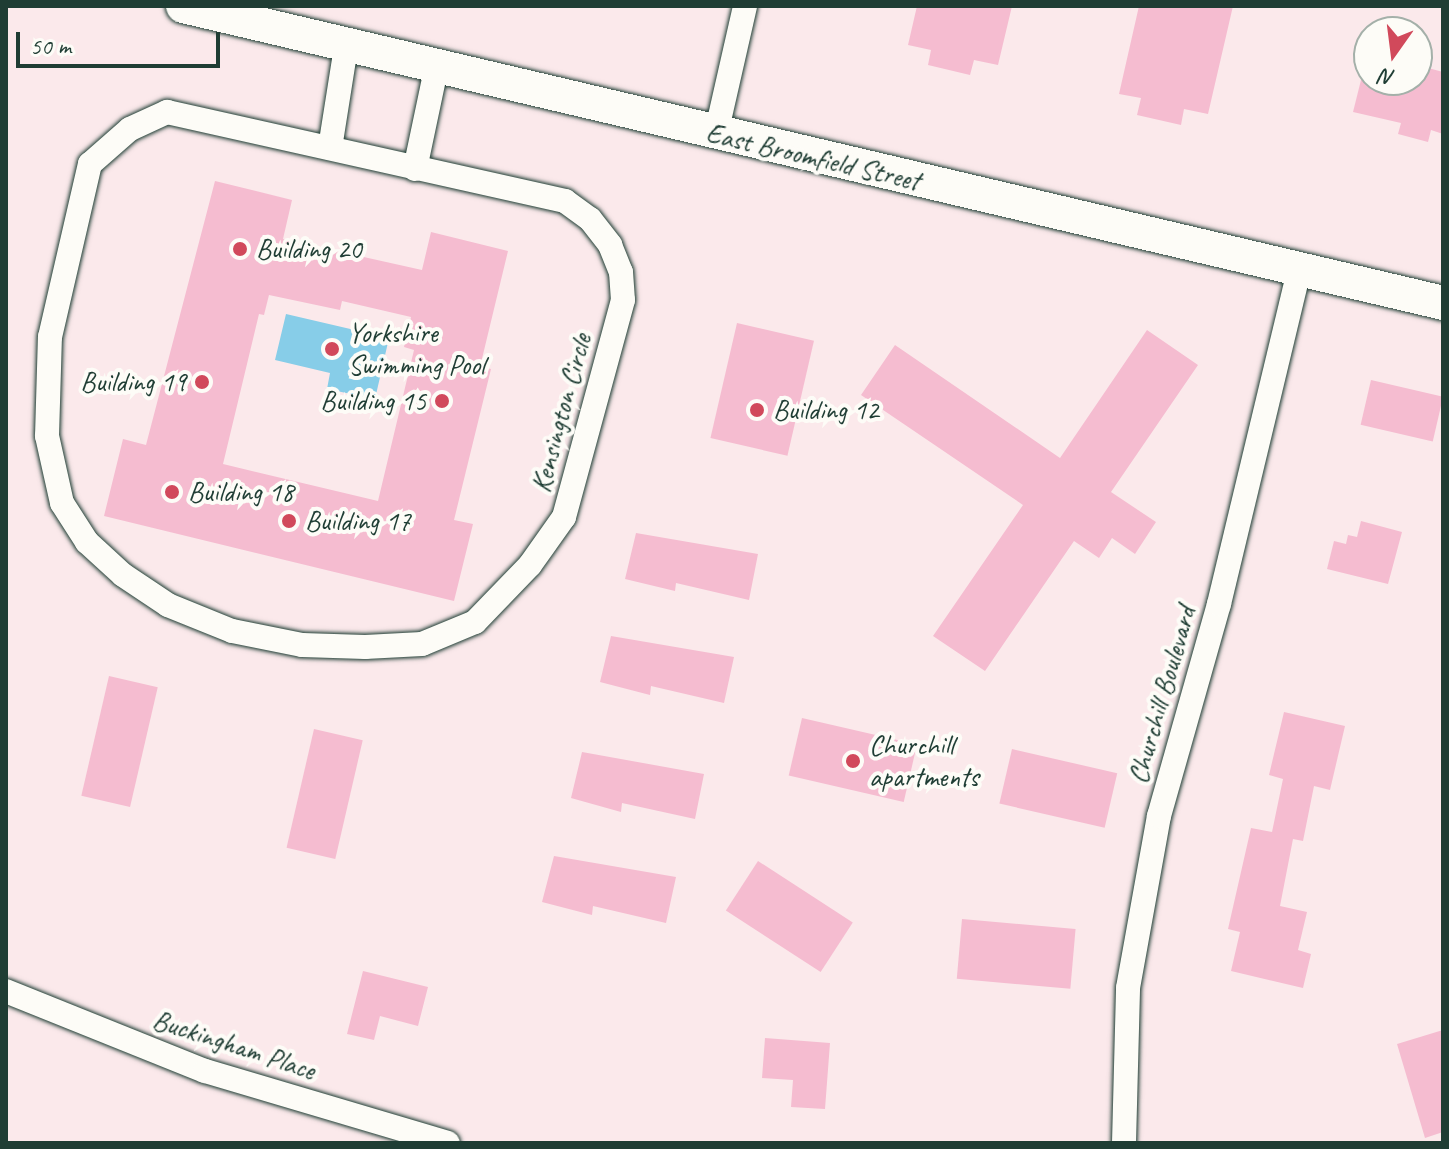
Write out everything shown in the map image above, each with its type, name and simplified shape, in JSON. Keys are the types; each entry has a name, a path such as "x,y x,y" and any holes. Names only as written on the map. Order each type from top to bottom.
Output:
{"main road":[{"name":"East Broomfield Street","path":"183,6 436,69 1443,303"}],"street":[{"path":"716,134 745,6"},
{"path":"330,148 346,47"},
{"path":"415,169 436,69"},
{"name":"Kensington Circle","path":"167,112 415,169 565,201 590,219 614,255 623,300 564,517 530,565 475,622 422,644 302,645 232,631 168,605 123,575 87,542 62,503 47,436 50,337 90,164 130,129 167,112"},
{"name":"Churchill Boulevard","path":"1124,1143 1128,988 1159,816 1219,604 1299,270"},
{"name":"Buckingham Place","path":"6,991 205,1071 448,1143"}],"water":[{"name":"Yorkshire Swimming Pool","path":"286,314 389,338 375,399 327,389 330,373 275,360"}],"building":[{"path":"917,6 1012,6 998,65 974,60 970,75 928,65 931,50 908,45"},
{"path":"1139,6 1233,6 1208,114 1184,109 1181,125 1137,115 1141,98 1119,94"},
{"path":"1433,69 1443,72 1443,134 1431,130 1428,142 1398,134 1401,123 1353,112 1357,96 1433,96"},
{"path":"215,181 292,200 283,239 422,270 431,232 508,251 480,367 491,369 454,520 473,524 454,601 104,516 123,439 146,445","holes":["269,295 340,310 342,301 411,317 404,347 414,350 378,501 223,464 259,314 264,315"]},
{"name":"Building 12","path":"737,323 814,341 787,456 710,438"},
{"path":"1147,330 1198,365 1111,492 1156,522 1135,554 1112,538 1099,558 1074,541 985,671 933,636 1023,505 861,395 895,345 1060,458"},
{"path":"1371,380 1443,397 1433,441 1361,425"},
{"path":"1361,521 1402,532 1388,584 1327,569 1334,541 1346,544 1348,535 1357,537"},
{"path":"636,533 758,554 749,600 676,583 675,591 625,579"},
{"path":"611,636 734,657 724,703 651,686 650,695 600,682"},
{"path":"109,676 158,687 130,807 81,796"},
{"path":"1284,712 1345,726 1330,790 1314,786 1303,841 1293,839 1280,906 1307,912 1298,950 1311,954 1303,988 1231,971 1240,932 1228,929 1251,828 1272,832 1283,779 1269,775"},
{"name":"Churchill apartments","path":"802,718 917,745 904,802 789,775"},
{"path":"314,729 363,740 335,859 287,848"},
{"name":"Churchill apartments","path":"1012,749 1117,773 1105,828 999,804"},
{"path":"582,752 704,774 695,819 622,803 621,812 571,798"},
{"path":"554,856 676,877 666,923 593,906 592,915 542,902"},
{"path":"758,861 853,923 821,972 726,910"},
{"path":"962,919 1076,929 1070,989 957,979"},
{"path":"363,971 428,987 418,1026 380,1016 374,1040 347,1034"},
{"path":"1443,1030 1443,1132 1425,1138 1397,1044"},
{"path":"765,1038 830,1043 825,1109 791,1107 793,1080 762,1078"}],"place":[{"name":"Building 20","path":"240,249"},
{"name":"Yorkshire Swimming Pool","path":"332,349"},
{"name":"Building 19","path":"202,382"},
{"name":"Building 15","path":"442,401"},
{"name":"Building 12","path":"757,410"},
{"name":"Building 18","path":"172,492"},
{"name":"Building 17","path":"289,521"},
{"name":"Churchill apartments","path":"853,761"}]}
